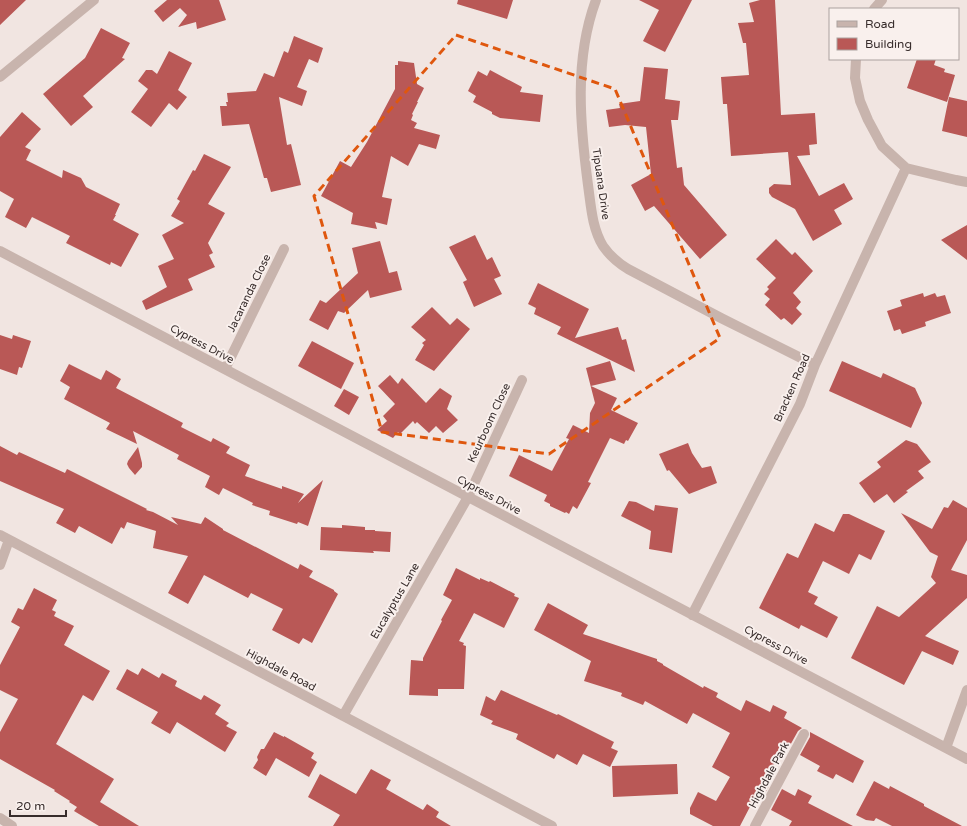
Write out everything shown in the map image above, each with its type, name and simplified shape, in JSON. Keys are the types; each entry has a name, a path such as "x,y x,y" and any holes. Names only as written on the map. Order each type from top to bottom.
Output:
{"street":[{"path":"0,76 94,0"},
{"name":"Tipuana Drive","path":"596,0 591,13 582,53 582,133 593,223 603,245 616,262 628,269 815,365"},
{"path":"875,8 882,0"},
{"path":"856,60 855,78 860,101 882,146 906,168 967,182"},
{"name":"Bracken Road","path":"692,615 800,404 815,365 906,168"},
{"name":"Jacaranda Close","path":"225,369 284,249"},
{"name":"Cypress Drive","path":"0,252 967,759"},
{"name":"Keurboom Close","path":"468,497 522,380"},
{"name":"Eucalyptus Lane","path":"343,716 468,497"},
{"path":"0,565 4,538"},
{"name":"Highdale Road","path":"4,538 552,826"},
{"path":"946,748 967,690"},
{"name":"Highdale Park","path":"755,826 804,734"},
{"path":"0,818 12,826"}],"highlighted area":[{"path":"456,35 615,89 720,338 549,454 382,432 314,196"}],"building":[{"path":"0,0 26,0 0,25"},
{"path":"167,0 219,0 226,20 197,29 196,22 178,27 187,15 180,8 163,22 154,11"},
{"path":"458,0 513,0 507,19 457,4"},
{"path":"639,0 692,0 665,52 643,41 659,10"},
{"path":"760,0 775,0 781,115 815,113 817,144 809,145 810,155 797,156 819,196 844,183 853,199 834,210 842,224 813,241 795,209 772,197 769,193 769,188 774,184 791,185 788,152 731,156 727,104 723,104 721,77 749,75 746,43 743,43 738,23 754,22 749,3"},
{"path":"101,28 130,43 122,58 125,59 83,96 93,107 71,126 43,94 85,58"},
{"path":"294,36 323,48 318,63 309,59 297,87 307,91 302,106 279,97 287,145 291,144 301,185 271,192 267,178 264,178 249,124 222,126 220,106 227,106 227,93 256,91 264,73 274,77 284,51 288,53"},
{"path":"169,51 192,63 178,90 187,97 177,110 169,103 151,127 131,112 148,89 138,81 146,70 152,70 157,74"},
{"path":"917,60 936,60 934,65 945,69 944,72 955,75 947,102 907,88"},
{"path":"398,61 414,63 417,84 424,88 412,114 411,120 417,123 414,128 440,135 436,149 419,144 408,166 391,156 382,197 392,199 387,225 375,222 377,229 351,224 353,213 321,196 340,161 351,167 367,142 395,89 395,65 398,65"},
{"path":"644,67 668,69 665,99 680,101 678,120 671,120 677,168 682,167 684,185 727,235 700,259 654,206 645,211 631,185 651,174 646,127 625,125 609,127 606,110 620,108 619,104 640,101"},
{"path":"490,70 522,87 520,92 543,95 540,122 500,118 473,102 476,96 468,91 478,71 487,76"},
{"path":"949,97 967,101 967,137 942,131"},
{"path":"22,112 41,129 25,147 31,150 26,160 62,178 63,170 81,178 86,187 120,204 113,220 139,234 121,267 111,262 110,265 66,243 70,236 32,217 26,228 5,217 14,199 0,191 0,137"},
{"path":"204,154 231,167 208,204 225,213 208,243 213,253 209,255 215,267 188,279 193,290 146,310 142,301 167,287 158,266 174,259 162,235 184,223 171,216 180,201 177,199 193,170 195,171"},
{"path":"967,225 967,260 941,240"},
{"path":"475,235 487,260 492,257 501,276 494,279 502,294 474,307 463,282 467,280 449,247"},
{"path":"776,239 792,255 795,252 813,271 793,293 801,302 796,308 802,314 792,325 784,318 781,320 765,305 770,299 764,294 769,289 767,287 776,278 756,259"},
{"path":"380,241 389,273 397,271 402,290 370,298 368,290 344,313 338,311 328,330 309,320 320,300 326,303 358,273 352,248"},
{"path":"538,283 589,309 575,338 618,327 622,340 626,339 635,372 557,334 561,327 534,314 536,308 528,304"},
{"path":"923,293 924,297 935,293 937,297 945,295 951,313 925,322 926,326 902,334 900,329 894,331 887,311 902,306 900,300"},
{"path":"432,307 450,325 457,318 470,329 434,371 415,360 424,345 422,343 426,340 411,327"},
{"path":"0,335 12,339 13,335 31,341 22,368 19,367 17,375 0,369"},
{"path":"312,341 354,363 341,389 298,366"},
{"path":"610,361 616,380 591,386 617,398 611,410 638,423 628,441 626,440 624,444 610,438 588,482 591,483 577,509 573,506 569,514 566,512 565,513 550,506 550,504 544,501 547,495 509,476 519,455 552,471 569,439 566,438 573,425 589,433 590,413 595,403 586,368"},
{"path":"842,361 881,378 883,373 915,388 922,403 911,428 829,391"},
{"path":"69,364 101,380 106,370 121,379 116,388 183,423 181,427 211,442 213,438 230,447 226,453 250,465 245,476 282,489 282,486 304,494 298,503 323,480 308,526 269,515 270,511 252,505 253,503 223,488 219,495 205,487 210,476 177,459 179,455 133,431 137,444 106,429 110,423 64,399 70,387 60,381"},
{"path":"390,375 398,384 402,378 426,403 440,388 452,396 447,409 458,420 443,433 436,426 429,433 417,422 415,424 413,421 400,434 398,432 393,438 377,430 387,421 383,416 395,404 378,386"},
{"path":"344,389 359,397 349,415 334,406"},
{"path":"906,440 917,444 931,462 918,471 924,478 906,491 908,492 894,503 887,494 874,503 859,483 881,467 877,462"},
{"path":"688,443 692,453 702,468 711,466 717,483 689,494 669,470 667,471 659,454"},
{"path":"0,446 17,455 19,452 65,473 67,469 178,525 171,517 201,524 205,517 223,530 298,569 300,564 313,571 309,577 334,590 338,594 312,643 303,638 299,644 272,630 283,609 251,593 248,598 204,575 188,604 168,593 188,556 153,548 156,531 127,522 124,529 121,527 112,544 79,526 75,533 56,523 64,509 0,481"},
{"path":"138,447 142,467 135,475 127,464"},
{"path":"953,500 967,508 967,540 951,570 967,575 967,598 925,636 959,651 953,665 922,651 904,685 851,658 877,606 899,617 936,583 931,577 938,556 930,552 901,513 932,529 944,507 948,508"},
{"path":"629,501 636,502 654,511 655,505 678,508 672,553 649,549 651,531 621,516"},
{"path":"843,514 849,514 885,531 871,560 859,554 849,574 823,561 808,592 818,597 814,604 838,617 827,638 801,625 799,629 759,608 787,553 798,558 815,523 834,532"},
{"path":"342,525 365,527 365,530 391,532 390,552 373,551 374,553 320,550 321,527 342,528"},
{"path":"456,568 480,580 480,578 489,582 490,581 515,594 514,596 519,598 504,628 474,613 459,641 464,643 463,645 466,646 464,689 438,689 438,696 409,695 411,660 423,661 423,658 442,621 441,620 452,600 443,595"},
{"path":"34,588 57,600 52,610 56,612 54,616 74,626 64,645 110,671 93,701 83,695 56,744 114,779 100,802 139,826 99,826 74,811 77,807 54,791 55,790 0,759 0,732 18,699 0,690 0,665 20,627 11,622 18,608 23,610"},
{"path":"548,603 588,625 583,634 657,659 657,661 663,665 703,688 704,686 718,693 716,697 741,711 746,700 770,712 773,705 787,712 784,718 802,728 798,731 788,749 783,746 765,781 770,784 759,804 753,801 740,826 713,826 690,814 690,808 698,792 716,801 730,777 712,767 730,733 693,713 687,724 645,701 643,705 621,696 622,693 584,681 591,661 534,630"},
{"path":"142,668 159,678 162,673 177,681 175,686 201,700 204,695 221,705 215,714 229,723 226,726 237,732 225,752 177,722 170,734 151,723 158,712 116,689 127,669 138,675"},
{"path":"501,690 557,715 558,714 614,742 611,748 618,751 610,767 583,754 577,765 557,754 554,759 516,739 518,734 491,724 493,721 480,715 486,696 495,701"},
{"path":"274,732 314,753 311,758 317,762 309,777 276,758 266,776 253,768 258,760 257,757 261,749 264,749"},
{"path":"810,732 864,761 853,783 836,774 833,779 817,771 820,766 800,755 810,737"},
{"path":"677,764 678,794 613,797 612,766"},
{"path":"371,769 391,780 386,789 423,810 427,804 439,812 436,817 451,826 333,826 340,815 308,797 320,774 356,794"},
{"path":"874,781 889,789 890,786 962,826 892,826 876,818 874,821 866,820 856,815"},
{"path":"782,789 795,796 798,789 812,796 808,803 853,826 789,826 792,821 771,810"}]}
